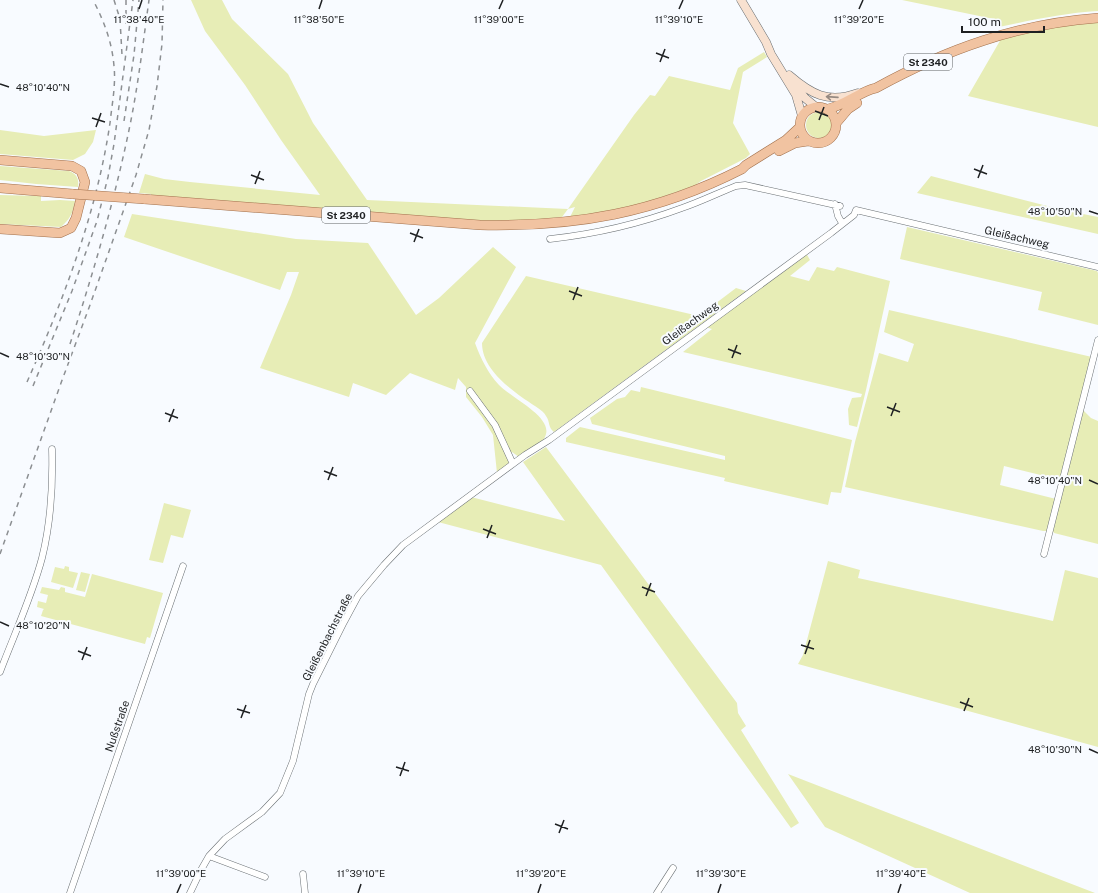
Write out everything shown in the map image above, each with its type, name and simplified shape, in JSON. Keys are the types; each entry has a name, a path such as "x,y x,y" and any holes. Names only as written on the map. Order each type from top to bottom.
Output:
{"main road":[{"name":"St 2340","path":"828,110 844,104 931,60 986,39 1044,24 1098,18"},
{"name":"St 2340","path":"0,188 466,224 518,226 574,222 618,214 653,205 702,187 742,169 748,168 791,145 808,141 815,144 822,144 829,141 834,136 837,129 837,122 848,109 872,93 873,89"},
{"path":"808,141 804,138 800,128 802,116 806,112 816,107 822,107 834,115 837,122"},
{"name":"St 2340","path":"742,169 786,140 800,128"},
{"path":"0,160 72,166 82,171 85,182 76,218 71,228 66,232 60,233 0,229"}],"street":[{"path":"743,1 771,54 796,95 802,116"},
{"path":"766,42 797,88 805,98 816,107"},
{"path":"789,75 809,91 829,97 839,98 873,89"},
{"path":"550,239 598,233 621,227 682,208 730,188 744,185 838,205 838,216 842,223"},
{"name":"Gleißachweg","path":"549,440 854,215 856,210 862,210 1098,266"},
{"path":"1044,554 1098,340"},
{"path":"470,391 495,425 513,464"},
{"name":"Gleißenbachstraße","path":"190,893 209,856 225,839 262,812 280,793 293,761 309,694 358,596 403,545 513,464 549,440"},
{"path":"0,672 32,588 42,557 51,502 52,449"},
{"name":"Nußstraße","path":"70,893 183,566"},
{"path":"209,856 265,877"},
{"path":"657,893 673,868"},
{"path":"303,874 305,893"}],"green space":[{"path":"191,0 222,0 232,19 288,74 313,123 367,200 568,209 562,217 518,222 480,221 151,196 151,194 139,193 145,174 164,179 320,195 281,140 245,85 205,31"},
{"path":"902,0 1098,0 1098,11 1060,15 999,27 995,19"},
{"path":"1098,21 1098,127 968,96 1001,39 1047,28"},
{"path":"764,52 767,57 743,72 733,123 750,154 746,158 694,186 642,204 608,213 570,217 575,207 568,209 634,115 650,95 655,96 669,76 730,90 738,68"},
{"path":"819,112 828,116 832,125 828,134 819,138 810,134 806,125 810,116"},
{"path":"0,130 44,136 96,130 93,142 85,154 73,160 0,154"},
{"path":"0,166 69,171 77,177 78,187 0,180"},
{"path":"931,176 1063,210 1098,217 1098,234 917,193"},
{"path":"0,195 41,196 41,201 75,201 71,216 61,227 0,224"},
{"path":"132,214 296,239 368,243 416,315 439,298 493,247 516,267 475,343 491,376 504,390 528,407 542,420 546,427 545,438 535,447 519,457 512,452 507,455 510,463 497,473 493,435 482,417 466,397 466,387 458,378 455,390 410,373 386,395 353,383 349,397 260,368 291,295 299,272 287,272 280,290 124,237"},
{"path":"907,227 1097,271 1098,325 1038,310 1042,292 900,259"},
{"path":"806,253 810,260 790,276 809,281 817,267 834,271 837,267 890,281 857,427 849,425 848,409 852,398 861,397 862,394 683,352 712,329 705,327"},
{"path":"526,276 699,316 736,288 746,291 554,432 543,412 514,391 498,377 492,370 483,352 482,343"},
{"path":"889,310 1092,357 1061,480 1004,466 1000,485 1056,499 1047,531 845,487 855,442 879,353 908,362 914,344 884,332"},
{"path":"641,387 852,440 841,493 831,492 828,505 724,481 725,478 566,442 566,438 580,427 725,460 725,456 592,424 590,418 617,399 625,397 631,390 640,392"},
{"path":"1082,409 1091,418 1098,421 1098,544 1054,533 1053,531"},
{"path":"546,447 737,703 738,713 746,726 741,730 799,823 791,828 601,565 438,522 471,497 565,521 523,462"},
{"path":"164,503 191,510 183,538 171,535 163,563 149,560"},
{"path":"828,561 860,570 858,578 1053,621 1065,570 1098,578 1098,747 798,664 803,655"},
{"path":"65,566 69,567 69,571 78,573 73,588 51,582 55,567 64,569"},
{"path":"81,572 90,574 85,592 76,590"},
{"path":"92,574 163,593 150,638 147,637 145,644 41,616 44,609 37,607 38,601 46,603 48,595 40,593 42,587 59,590 61,587 65,588 65,592 85,597"},
{"path":"788,774 1095,893 970,893 825,827"}],"railway":[{"path":"27,382 66,288 88,223 97,190 110,123 114,94 113,57 107,32 93,0"},
{"path":"114,0 120,19 122,55"},
{"path":"126,0 126,24"},
{"path":"33,386 72,291 97,221 108,177 114,144 133,0"},
{"path":"124,121 134,55 139,0"},
{"path":"70,344 87,291 117,184 135,98 149,0"},
{"path":"0,554 136,175 149,130 157,86 162,44 163,0"}]}
